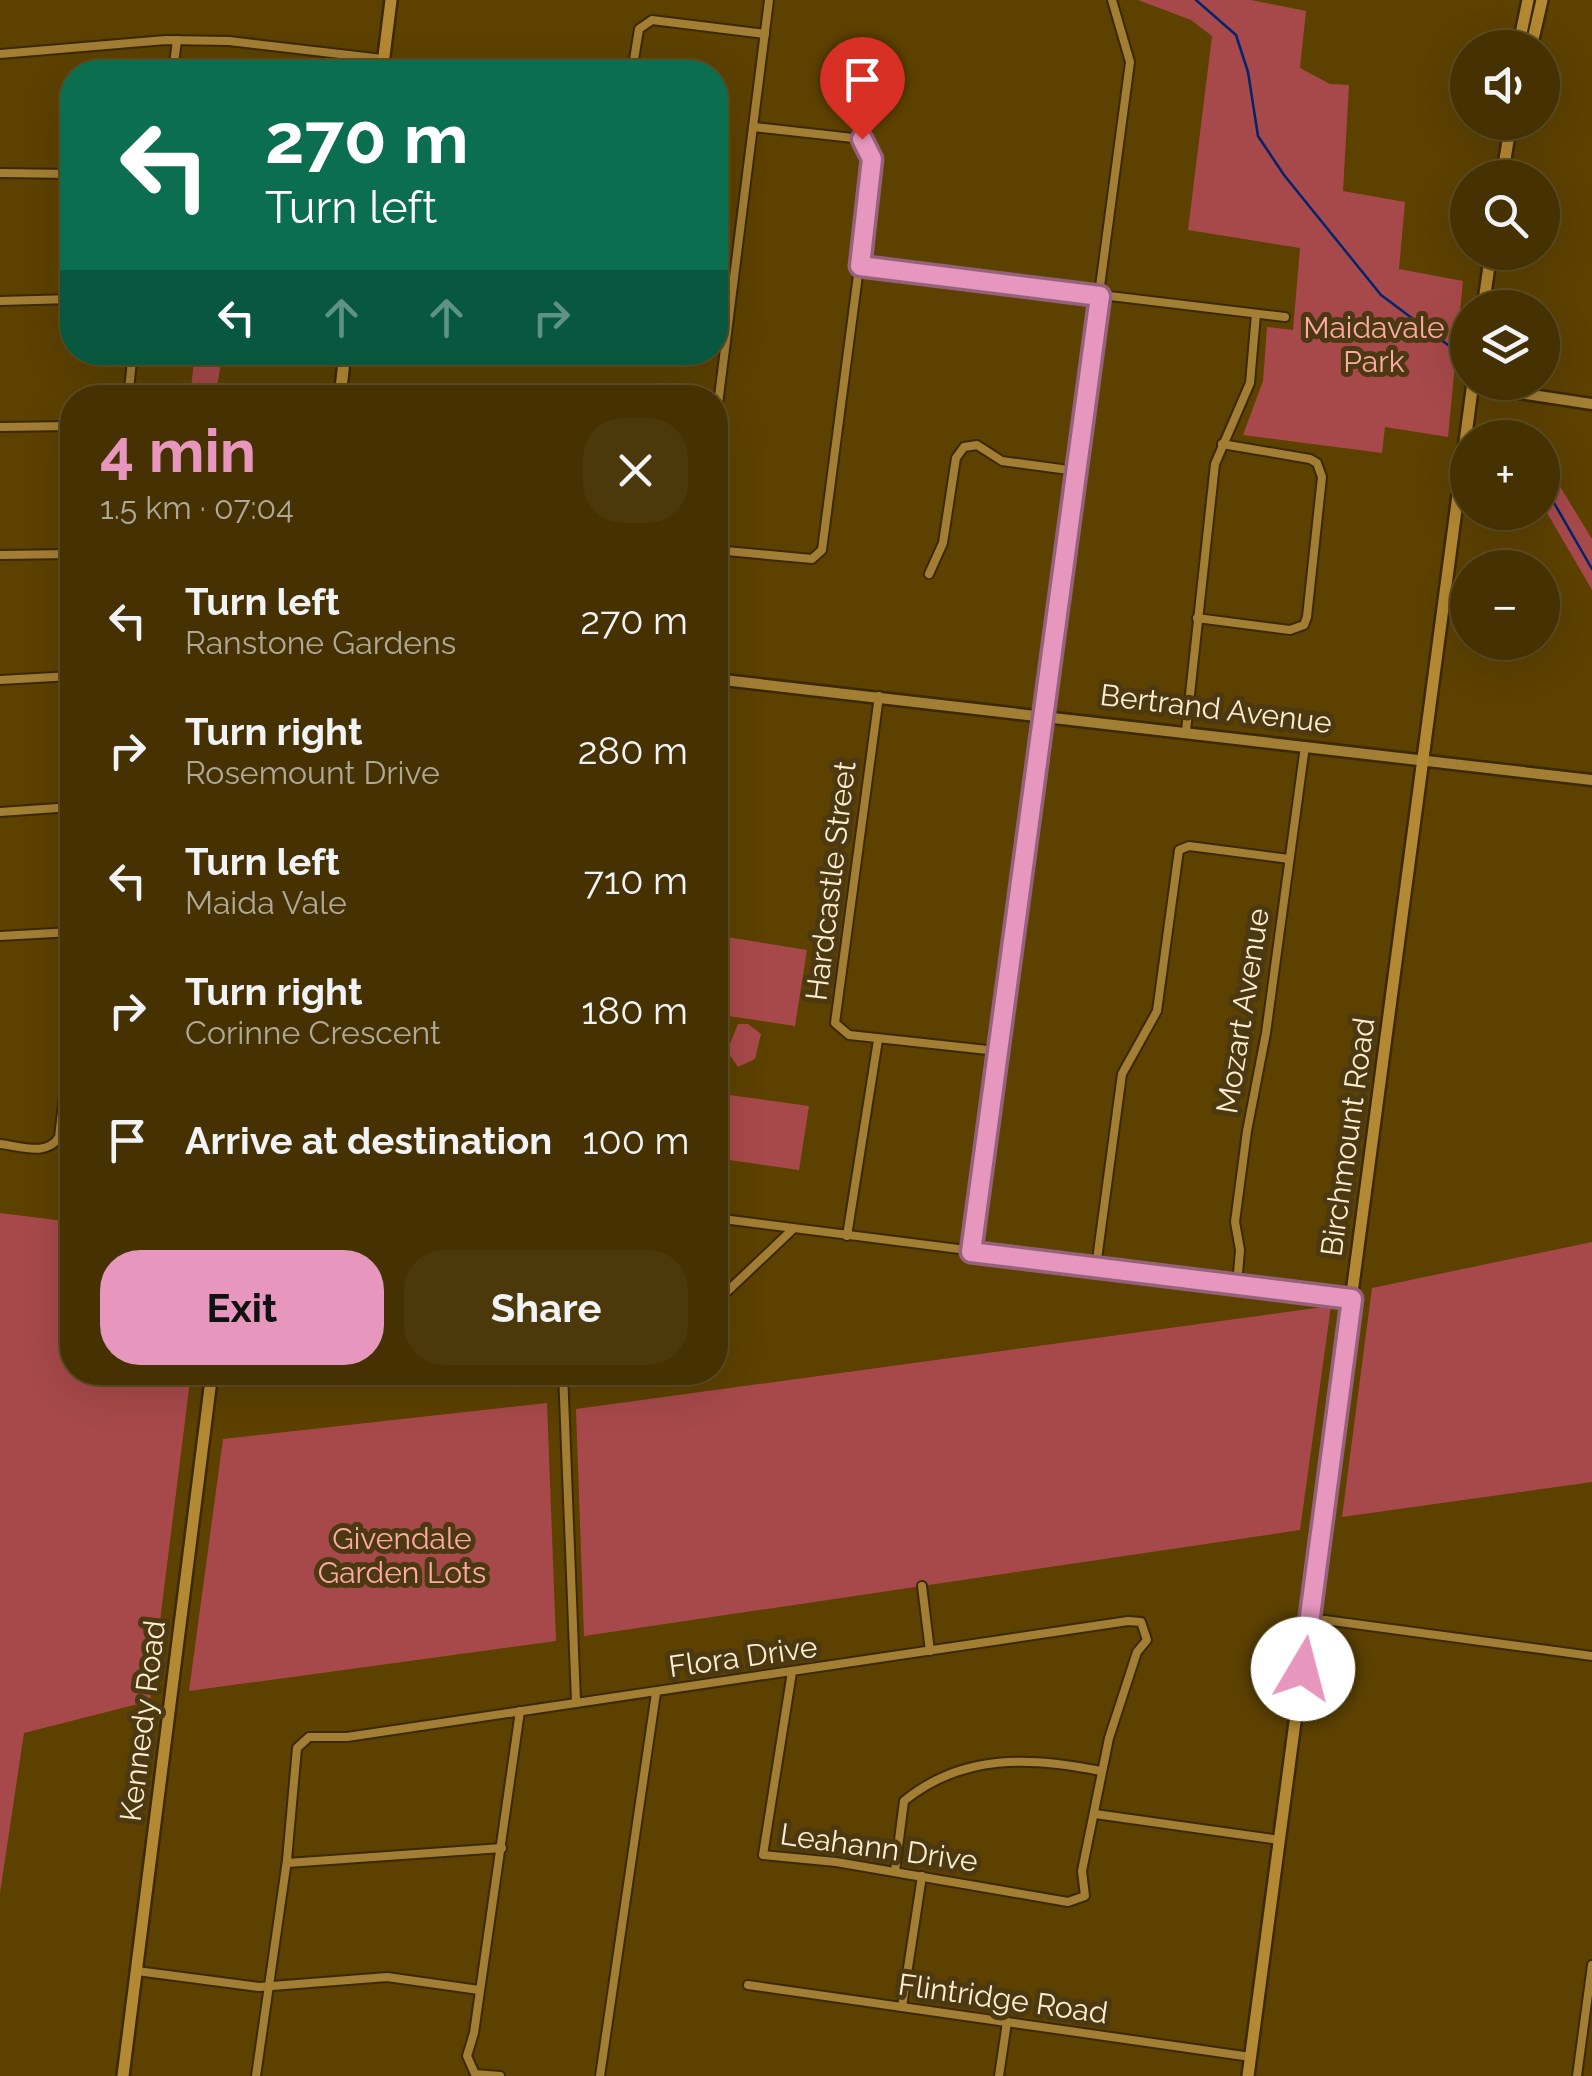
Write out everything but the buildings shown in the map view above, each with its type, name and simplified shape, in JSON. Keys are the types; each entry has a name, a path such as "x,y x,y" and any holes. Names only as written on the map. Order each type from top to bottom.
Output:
{"main road":[{"path":"383,60 391,0"},
{"path":"1522,30 1528,0"},
{"path":"1535,30 1542,0"},
{"name":"Birchmount Road","path":"1248,2076 1470,400"},
{"name":"Kennedy Road","path":"123,2076 210,1385"}],"street":[{"path":"728,328 769,0"},
{"path":"971,1252 1130,62 1112,0"},
{"path":"634,60 638,29 652,20 765,34"},
{"path":"0,54 178,40 229,41 345,60"},
{"path":"176,60 178,40"},
{"path":"728,552 812,560 822,550 872,159 867,143 754,126"},
{"path":"0,174 60,174"},
{"path":"860,266 1285,317"},
{"path":"0,300 60,299"},
{"path":"1186,731 1215,464 1250,383 1256,314"},
{"path":"1560,399 1592,404"},
{"path":"0,427 60,426"},
{"path":"1197,618 1290,630 1304,625 1307,617 1320,467 1310,458 1222,444"},
{"path":"929,574 945,534 956,458 964,447 977,445 1002,461 1076,471"},
{"path":"0,556 60,554"},
{"path":"0,680 60,677"},
{"name":"Bertrand Avenue","path":"728,679 1424,757 1592,780"},
{"name":"Hardcastle Street","path":"879,696 836,1023 843,1033 878,1040 997,1051"},
{"name":"Mozart Avenue","path":"1236,1285 1240,1250 1237,1209 1305,744"},
{"path":"0,812 60,808"},
{"path":"1096,1267 1122,1074 1157,1011 1179,850 1189,846 1289,859"},
{"path":"0,936 60,933"},
{"path":"846,1236 878,1040"},
{"path":"0,1144 46,1150 54,1146 60,1129"},
{"path":"728,1220 1352,1299"},
{"path":"728,1292 793,1229"},
{"path":"564,1385 576,1702"},
{"path":"922,1586 930,1651"},
{"path":"1310,1618 1592,1656"},
{"name":"Flora Drive","path":"256,2076 287,1863 296,1748 301,1741 1140,1622 1147,1640 1137,1652 1119,1700 1094,1814"},
{"name":"Leahann Drive","path":"792,1672 760,1850 769,1858 895,1871 1082,1900 1087,1891 1082,1871 1094,1814"},
{"path":"600,2076 656,1693"},
{"path":"500,2076 475,2074 469,2068 467,2056 502,1848 520,1711"},
{"path":"895,1871 904,1800 929,1781 968,1767 1033,1758 1102,1770"},
{"path":"1094,1814 1280,1840"},
{"path":"287,1863 502,1848"},
{"path":"902,2006 922,1876"},
{"path":"1577,2076 1592,1965"},
{"path":"137,1970 269,1986 387,1977 479,1990"},
{"name":"Flintridge Road","path":"748,1984 1251,2058"},
{"path":"1000,2076 1007,2022"}],"green space":[{"name":"Maidavale Park","path":"1138,0 1251,0 1306,11 1300,68 1330,84 1349,85 1343,191 1405,202 1399,269 1463,281 1462,290 1450,290 1452,400 1448,437 1385,427 1382,453 1243,435 1263,381 1267,327 1293,330 1300,248 1188,230 1212,36 1191,20"},
{"path":"194,365 221,365 217,385 191,385"},
{"path":"1560,487 1592,539 1592,590 1557,530"},
{"path":"728,937 807,950 795,1026 728,1016"},
{"path":"738,1024 748,1024 761,1034 755,1059 738,1067 728,1049"},
{"path":"728,1095 809,1106 799,1170 728,1160"},
{"path":"0,1213 60,1220 60,1385 190,1385 150,1701 24,1733 0,1893"},
{"path":"1592,1242 1592,1482 1342,1517 1372,1288"},
{"path":"1331,1306 1300,1530 584,1636 576,1409"},
{"name":"Givendale Garden Lots","path":"547,1403 556,1641 189,1691 223,1439"}],"waterway":[{"path":"1196,0 1236,35 1248,72 1258,136 1284,175 1381,295 1448,345"},
{"path":"1560,513 1592,569"}],"route":[{"path":"862,139 870,148 872,159 860,266 1100,296 971,1252 1352,1299 1303,1669"}]}
